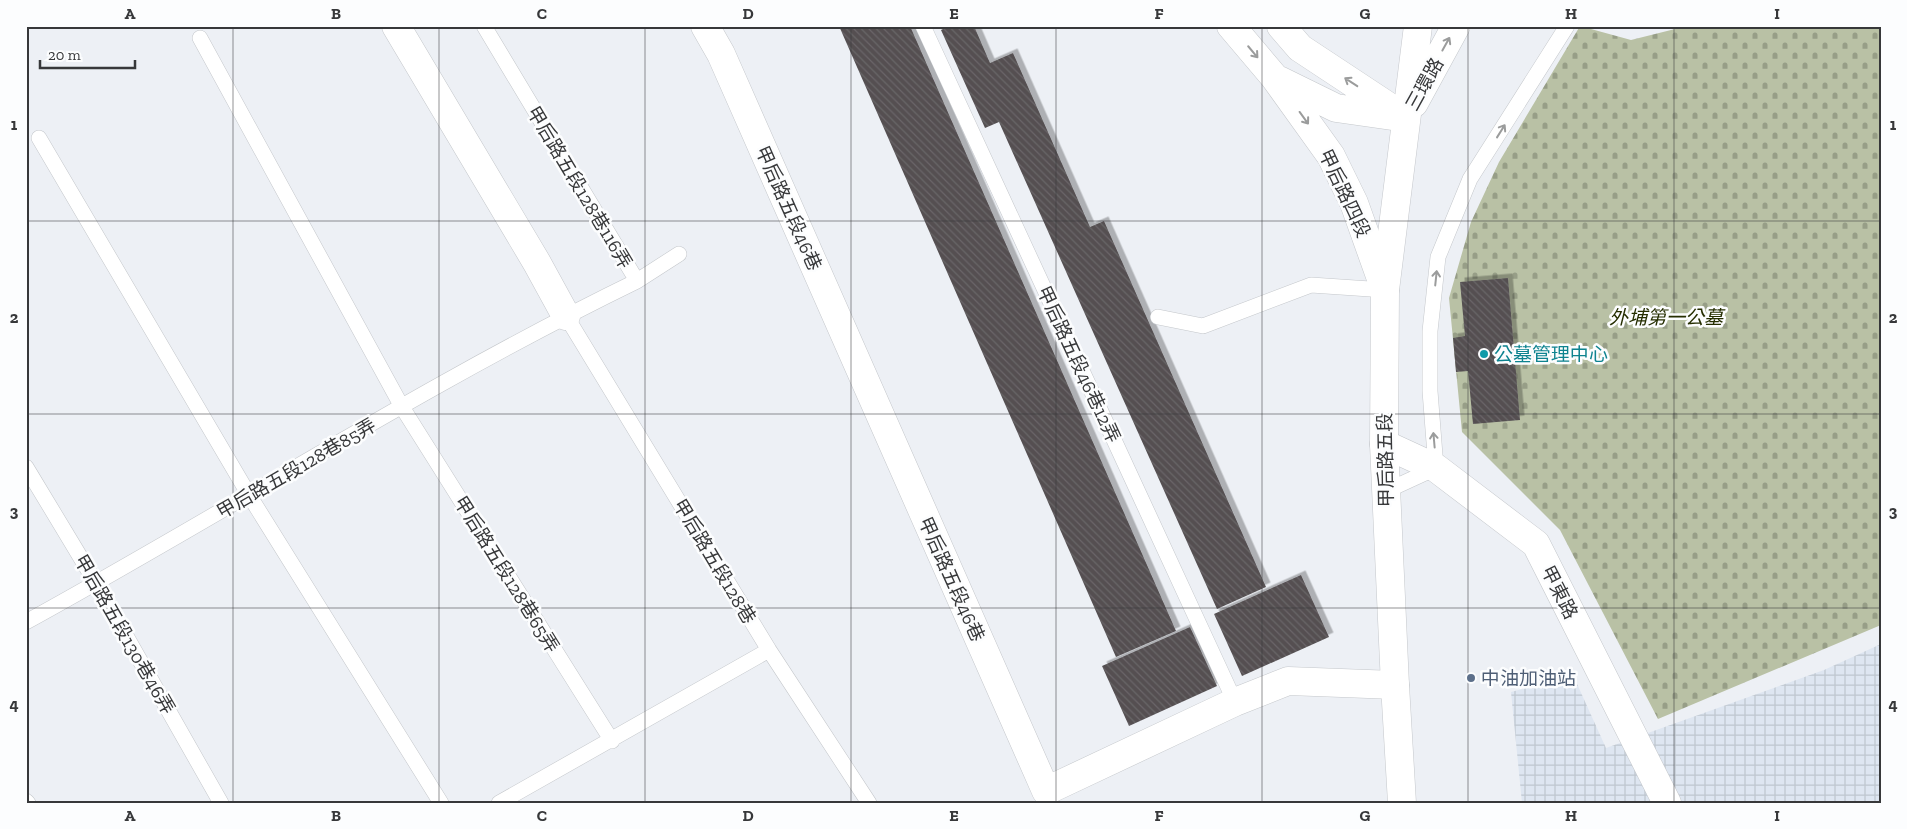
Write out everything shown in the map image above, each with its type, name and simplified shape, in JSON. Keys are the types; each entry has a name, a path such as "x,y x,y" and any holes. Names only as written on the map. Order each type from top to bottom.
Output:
{"street":[{"path":"396,26 537,263 566,316"},
{"name":"甲后路五段46巷","path":"705,26 721,54 1046,791 1235,702 1288,681 1395,686"},
{"name":"甲后路四段","path":"1231,26 1276,78 1331,156 1354,203 1385,290"},
{"path":"1281,26 1300,48 1406,118"},
{"name":"三環路","path":"1406,118 1418,26"},
{"name":"三環路","path":"1406,118 1456,26"},
{"name":"甲后路四段","path":"1276,78 1336,108 1406,118"},
{"name":"甲后路五段","path":"1402,803 1384,444 1385,290 1406,118"},
{"name":"甲東路","path":"1384,444 1436,468 1536,544 1667,803"}],"lane":[{"name":"甲后路五段128巷116弄","path":"484,26 636,281 566,316"},
{"name":"甲后路五段46巷12弄","path":"924,26 1235,702"},
{"path":"1386,491 1436,468 1430,392 1430,331 1438,257 1470,179 1567,26"},
{"name":"甲后路五段128巷65弄","path":"200,38 402,407 612,740"},
{"path":"39,138 249,495 441,803"},
{"path":"636,281 679,254"},
{"path":"1158,317 1203,326 1311,285 1385,290"},
{"name":"甲后路五段128巷85弄","path":"26,622 96,584 402,407 566,316"},
{"name":"甲后路五段128巷","path":"566,316 769,650 869,803"},
{"name":"甲后路五段130巷46弄","path":"26,467 96,584 221,803"},
{"path":"499,803 769,650"}],"shaded area":[{"path":"1881,644 1881,803 1522,803 1511,692 1573,675 1606,748 1824,670"}],"green space":[{"name":"外埔第一公墓","path":"1580,26 1631,40 1687,26 1881,26 1881,625 1658,719 1560,530 1462,432 1449,298 1471,222 1499,162"}],"building":[{"path":"839,26 910,26 1176,631 1116,657"},
{"path":"949,26 974,26 990,63 1013,53 1090,227 1104,221 1266,587 1217,609 999,122 985,128 941,30"},
{"name":"公墓管理中心","path":"1508,278 1520,420 1473,424 1468,371 1456,372 1453,338 1465,336 1460,282"},
{"path":"1301,575 1329,637 1242,676 1214,614"},
{"path":"1190,627 1217,686 1129,726 1102,666"}],"place":[{"name":"公墓管理中心","path":"1484,354"},
{"name":"中油加油站","path":"1471,678"}]}
